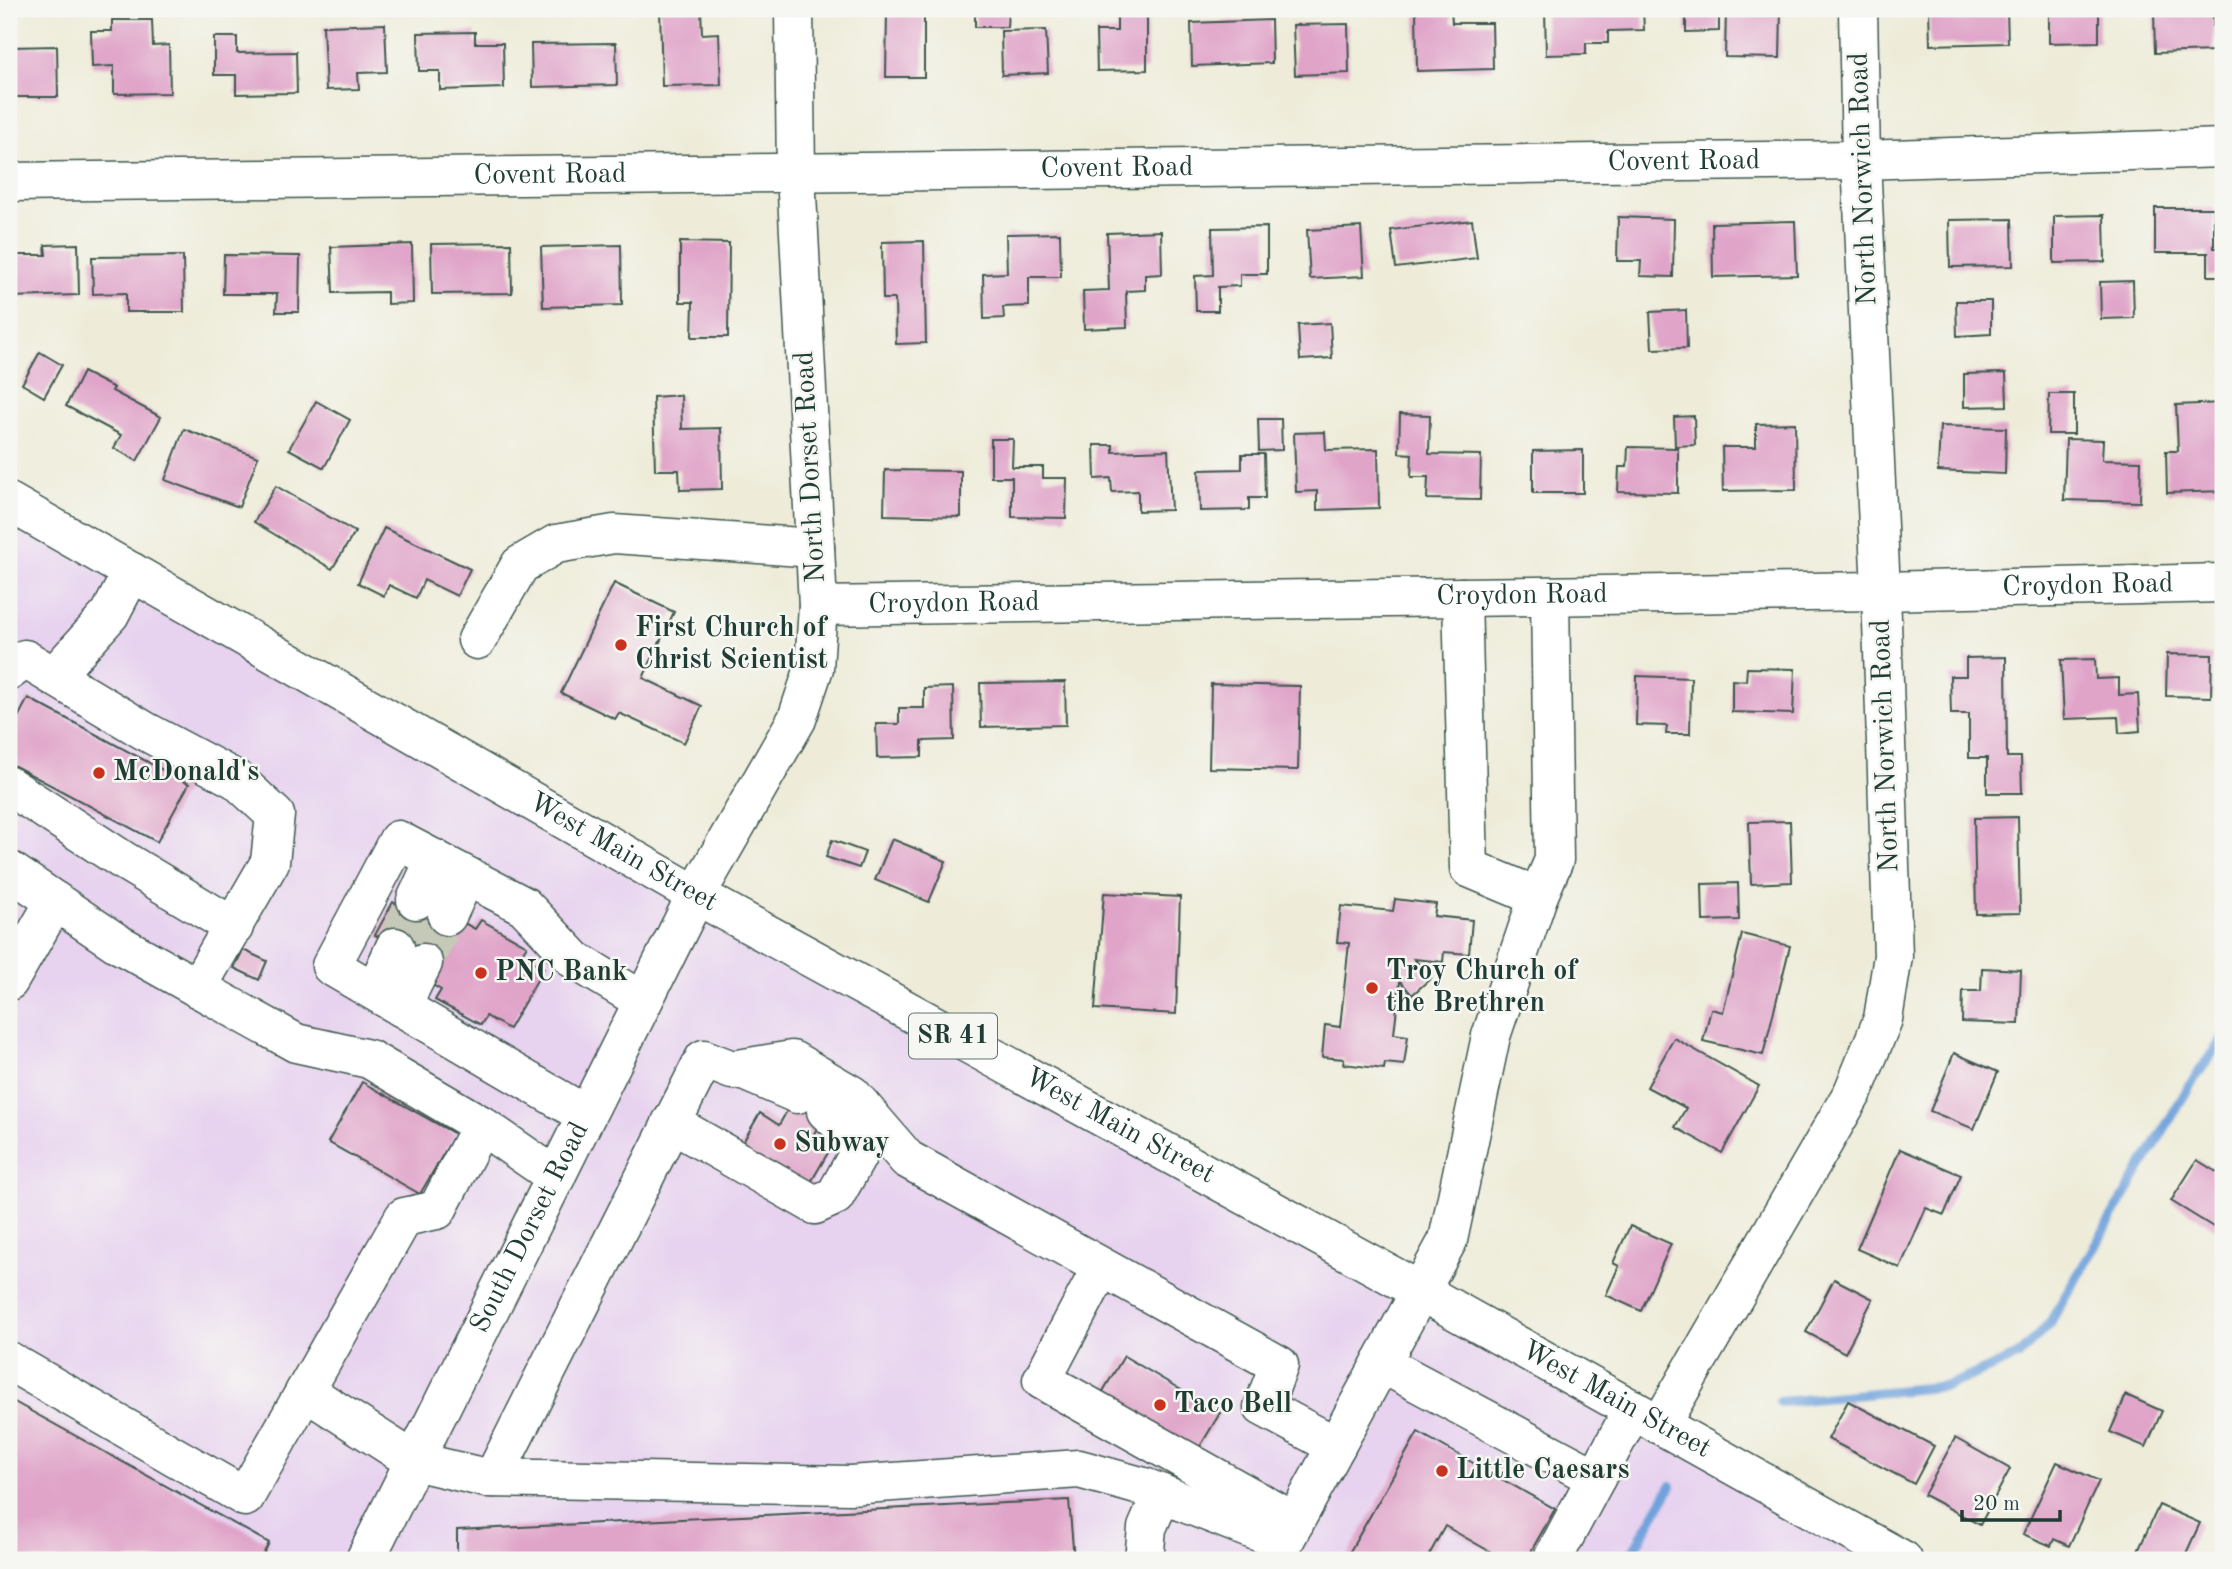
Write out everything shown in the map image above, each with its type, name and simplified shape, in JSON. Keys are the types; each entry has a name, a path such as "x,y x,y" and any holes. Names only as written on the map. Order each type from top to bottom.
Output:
{"street":[{"name":"North Dorset Road","path":"696,895 797,719 814,668 818,606 796,174 794,9"},
{"name":"North Norwich Road","path":"1552,1560 1596,1479 1647,1417 1853,1092 1883,1020 1893,956 1881,591 1861,160 1858,9"},
{"name":"Covent Road","path":"9,182 1861,160 2223,148"},
{"name":"West Main Street","path":"11,509 132,572 696,895 1420,1291 1903,1560"},
{"path":"477,640 520,565 556,544 614,534 816,548"},
{"path":"54,676 110,614 132,572"},
{"name":"Croydon Road","path":"818,606 1881,591 2223,583"},
{"path":"1284,1541 1448,1240 1491,1036 1538,897 1554,860 1550,596"},
{"path":"1462,597 1469,869 1538,897"},
{"path":"9,671 25,659 145,732 237,780 275,814 270,862 197,988"},
{"path":"9,786 121,859 234,927"},
{"path":"586,1115 331,965 398,840 524,906 575,960 643,1001"},
{"path":"431,908 451,868"},
{"path":"9,870 117,943 296,1043 369,1059 481,1125 556,1177"},
{"name":"South Dorset Road","path":"365,1560 696,895"},
{"path":"9,981 55,901"},
{"path":"388,999 409,955"},
{"path":"493,1478 704,1059 732,1070 792,1060 852,1095 907,1159 1279,1365 1263,1407 1336,1446"},
{"path":"671,1123 816,1205 835,1196 859,1153 848,1131 811,1103 739,1069"},
{"path":"9,1361 245,1497 404,1217 437,1210 481,1125"},
{"path":"1101,1268 1042,1380 1284,1541"},
{"path":"1381,1363 1596,1479"},
{"path":"305,1391 414,1461 493,1478 850,1485 1079,1469 1162,1494 1284,1541"},
{"path":"1144,1560 1147,1528 1162,1494"}],"shaded area":[{"path":"9,502 1903,1560 9,1560"}],"building":[{"path":"383,9 408,9 408,14 383,14"},
{"path":"660,9 701,9 702,34 719,33 721,85 662,86"},
{"path":"975,9 1008,9 1007,27 975,27"},
{"path":"1117,9 1147,9 1147,70 1097,71 1096,31 1117,31"},
{"path":"1416,9 1451,9 1452,23 1492,23 1493,69 1417,71"},
{"path":"1545,9 1643,9 1644,30 1608,31 1608,43 1586,43 1586,54 1546,55"},
{"path":"1686,9 1719,9 1719,31 1686,32"},
{"path":"1726,9 1781,9 1780,58 1725,57"},
{"path":"1929,9 2007,9 2008,43 1930,45"},
{"path":"2049,9 2099,9 2099,42 2049,43"},
{"path":"2213,9 2214,51 2155,53 2154,12"},
{"path":"887,10 924,10 924,77 886,77"},
{"path":"112,20 152,20 153,46 169,45 170,93 114,94 114,66 92,67 91,31 112,31"},
{"path":"1271,20 1272,63 1192,66 1191,23"},
{"path":"385,24 387,72 358,73 359,89 326,90 323,26"},
{"path":"1348,24 1349,73 1295,75 1293,25"},
{"path":"1046,30 1048,73 1002,75 1001,31"},
{"path":"475,32 475,43 503,43 504,88 440,90 440,71 419,71 418,33"},
{"path":"214,37 237,37 237,53 296,52 297,93 236,94 236,75 214,75"},
{"path":"616,43 617,85 532,87 531,44"},
{"path":"57,46 58,97 9,97 9,47"},
{"path":"2155,208 2214,208 2214,248 2223,248 2223,276 2208,276 2208,253 2155,253"},
{"path":"2104,215 2105,262 2054,263 2054,216"},
{"path":"1618,217 1674,219 1673,277 1640,276 1641,261 1617,261"},
{"path":"2012,219 2013,266 1950,267 1949,220"},
{"path":"1472,220 1477,258 1396,268 1391,230"},
{"path":"1795,221 1797,275 1713,277 1712,223"},
{"path":"1267,227 1267,274 1240,274 1240,286 1218,287 1218,311 1196,311 1195,276 1213,275 1212,228"},
{"path":"1361,227 1364,276 1310,279 1307,230"},
{"path":"1161,231 1162,274 1145,275 1145,290 1126,291 1127,327 1084,329 1083,291 1109,290 1107,233"},
{"path":"1060,233 1061,277 1029,277 1029,306 1003,307 1004,318 984,319 983,274 1007,273 1006,234"},
{"path":"924,241 926,343 896,344 895,299 883,299 882,242"},
{"path":"680,242 729,243 728,337 692,337 693,302 680,302"},
{"path":"511,243 512,293 432,294 431,244"},
{"path":"78,244 79,295 9,297 9,255 46,255 45,245"},
{"path":"412,244 413,303 387,304 387,292 333,293 331,247"},
{"path":"621,245 622,305 543,307 541,247"},
{"path":"224,255 300,256 299,312 276,312 277,294 223,294"},
{"path":"183,256 184,312 126,312 126,293 93,294 92,257"},
{"path":"2133,281 2134,318 2101,319 2100,282"},
{"path":"1956,301 1991,301 1991,334 1957,336"},
{"path":"1686,310 1687,348 1652,349 1650,312"},
{"path":"1330,323 1332,358 1300,360 1298,325"},
{"path":"40,352 62,365 44,397 22,384"},
{"path":"83,372 161,417 137,461 114,448 121,435 66,406"},
{"path":"2006,373 2007,406 1964,407 1964,374"},
{"path":"2049,394 2074,394 2074,434 2048,434"},
{"path":"681,395 682,429 721,428 722,489 680,490 679,470 655,470 653,397"},
{"path":"316,401 350,420 324,468 289,449"},
{"path":"2223,403 2223,491 2167,493 2166,451 2178,451 2176,405"},
{"path":"1400,414 1430,415 1429,454 1481,455 1480,500 1427,499 1428,477 1411,477 1412,454 1399,453"},
{"path":"1694,416 1695,445 1675,446 1674,417"},
{"path":"1258,419 1281,419 1282,450 1259,451"},
{"path":"1795,423 1796,490 1723,491 1722,447 1756,447 1756,424"},
{"path":"1940,426 2006,428 2005,474 1938,471"},
{"path":"184,429 258,457 239,507 165,480"},
{"path":"1325,432 1326,450 1378,449 1379,508 1317,510 1317,491 1296,492 1294,433"},
{"path":"991,439 1013,439 1012,467 1043,467 1043,478 1067,478 1066,518 1012,517 1012,477 991,477"},
{"path":"2066,439 2103,440 2102,460 2141,461 2140,502 2064,500"},
{"path":"1094,445 1113,445 1113,452 1168,450 1171,510 1138,511 1138,491 1112,492 1111,478 1095,479"},
{"path":"1628,447 1678,448 1678,493 1618,492 1619,467 1627,467"},
{"path":"1583,450 1583,493 1533,493 1533,451"},
{"path":"1242,454 1264,454 1265,498 1249,498 1249,510 1200,511 1199,470 1242,469"},
{"path":"885,470 961,471 961,517 884,515"},
{"path":"276,486 355,532 332,569 254,522"},
{"path":"384,528 470,569 457,596 424,580 416,598 389,585 384,596 358,583"},
{"name":"First Church of Christ Scientist","path":"614,583 674,612 643,678 702,706 684,743 619,713 615,719 561,693"},
{"path":"2167,654 2212,655 2211,697 2166,696"},
{"path":"2006,657 2007,757 2021,757 2022,793 1987,793 1987,758 1969,758 1969,714 1951,714 1950,676 1966,676 1966,658"},
{"path":"2095,659 2096,679 2119,678 2119,695 2138,694 2140,731 2119,733 2118,717 2064,719 2061,660"},
{"path":"1747,668 1795,669 1793,714 1732,712 1732,680 1746,681"},
{"path":"1637,676 1691,678 1690,734 1666,734 1667,726 1636,725"},
{"path":"1065,682 1066,725 981,727 980,683"},
{"path":"1211,684 1300,686 1298,770 1209,768"},
{"path":"953,687 954,740 922,741 922,757 877,758 876,724 899,724 899,708 924,708 924,688"},
{"name":"McDonald's","path":"28,698 189,784 157,842 9,763 9,735"},
{"path":"2018,817 2020,913 1976,914 1974,818"},
{"path":"1790,821 1792,882 1751,884 1749,822"},
{"path":"892,839 946,861 929,902 875,880"},
{"path":"832,840 865,852 859,868 826,857"},
{"path":"1738,883 1739,920 1703,921 1702,884"},
{"path":"1104,893 1180,897 1176,1014 1095,1009"},
{"name":"Troy Church of the Brethren","path":"1395,899 1436,904 1434,916 1472,920 1469,954 1444,952 1443,962 1414,959 1431,978 1412,995 1400,981 1394,1034 1408,1036 1404,1065 1385,1063 1384,1069 1343,1064 1344,1059 1322,1057 1325,1025 1340,1027 1349,943 1337,942 1341,906 1393,911"},
{"name":"PNC Bank","path":"393,902 445,931 453,917 475,929 481,920 527,946 521,955 544,968 509,1029 486,1016 481,1025 435,1000 441,990 419,977 426,963 375,935"},
{"path":"1742,934 1790,946 1763,1055 1703,1041 1711,1009 1723,1012"},
{"path":"243,950 267,961 259,980 234,968"},
{"path":"1982,968 2021,970 2019,1024 1962,1022 1963,991 1981,991"},
{"path":"1674,1038 1759,1086 1722,1153 1675,1127 1686,1108 1647,1087"},
{"path":"1954,1053 1998,1072 1974,1129 1930,1111"},
{"name":"Subway","path":"805,1079 819,1124 811,1140 829,1151 807,1189 739,1149 760,1113 779,1125"},
{"path":"362,1082 455,1134 420,1194 328,1142"},
{"path":"1900,1149 1961,1175 1944,1215 1926,1208 1900,1268 1857,1249"},
{"path":"2197,1160 2223,1176 2223,1233 2171,1201"},
{"path":"1630,1226 1671,1244 1641,1311 1606,1295 1619,1266 1613,1263"},
{"path":"1834,1279 1873,1299 1845,1353 1806,1332"},
{"name":"Taco Bell","path":"1124,1356 1220,1413 1195,1455 1099,1398"},
{"path":"2126,1395 2162,1411 2146,1447 2110,1432"},
{"path":"9,1399 269,1543 260,1560 9,1560"},
{"path":"1848,1401 1934,1446 1914,1484 1828,1439"},
{"path":"1418,1432 1555,1509 1526,1560 1505,1560 1445,1526 1429,1555 1439,1560 1345,1560"},
{"path":"1955,1438 2010,1469 1980,1525 1924,1495"},
{"path":"2057,1462 2099,1481 2069,1546 2054,1539 2051,1546 2023,1534"},
{"path":"1069,1500 1074,1560 457,1560 457,1530"},
{"path":"2159,1505 2200,1523 2183,1560 2134,1560"}],"waterway":[{"path":"1780,1402 1947,1386 2018,1356 2049,1324 2190,1085 2223,1038"},
{"path":"1628,1560 1671,1486"}],"tunnel":[{"path":"395,947 416,900"},
{"path":"423,963 447,916"}],"place":[{"name":"First Church of Christ Scientist","path":"621,645"},
{"name":"McDonald's","path":"99,773"},
{"name":"PNC Bank","path":"481,973"},
{"name":"Troy Church of the Brethren","path":"1372,988"},
{"name":"Subway","path":"780,1144"},
{"name":"Taco Bell","path":"1160,1405"},
{"name":"Little Caesars","path":"1442,1471"}]}
